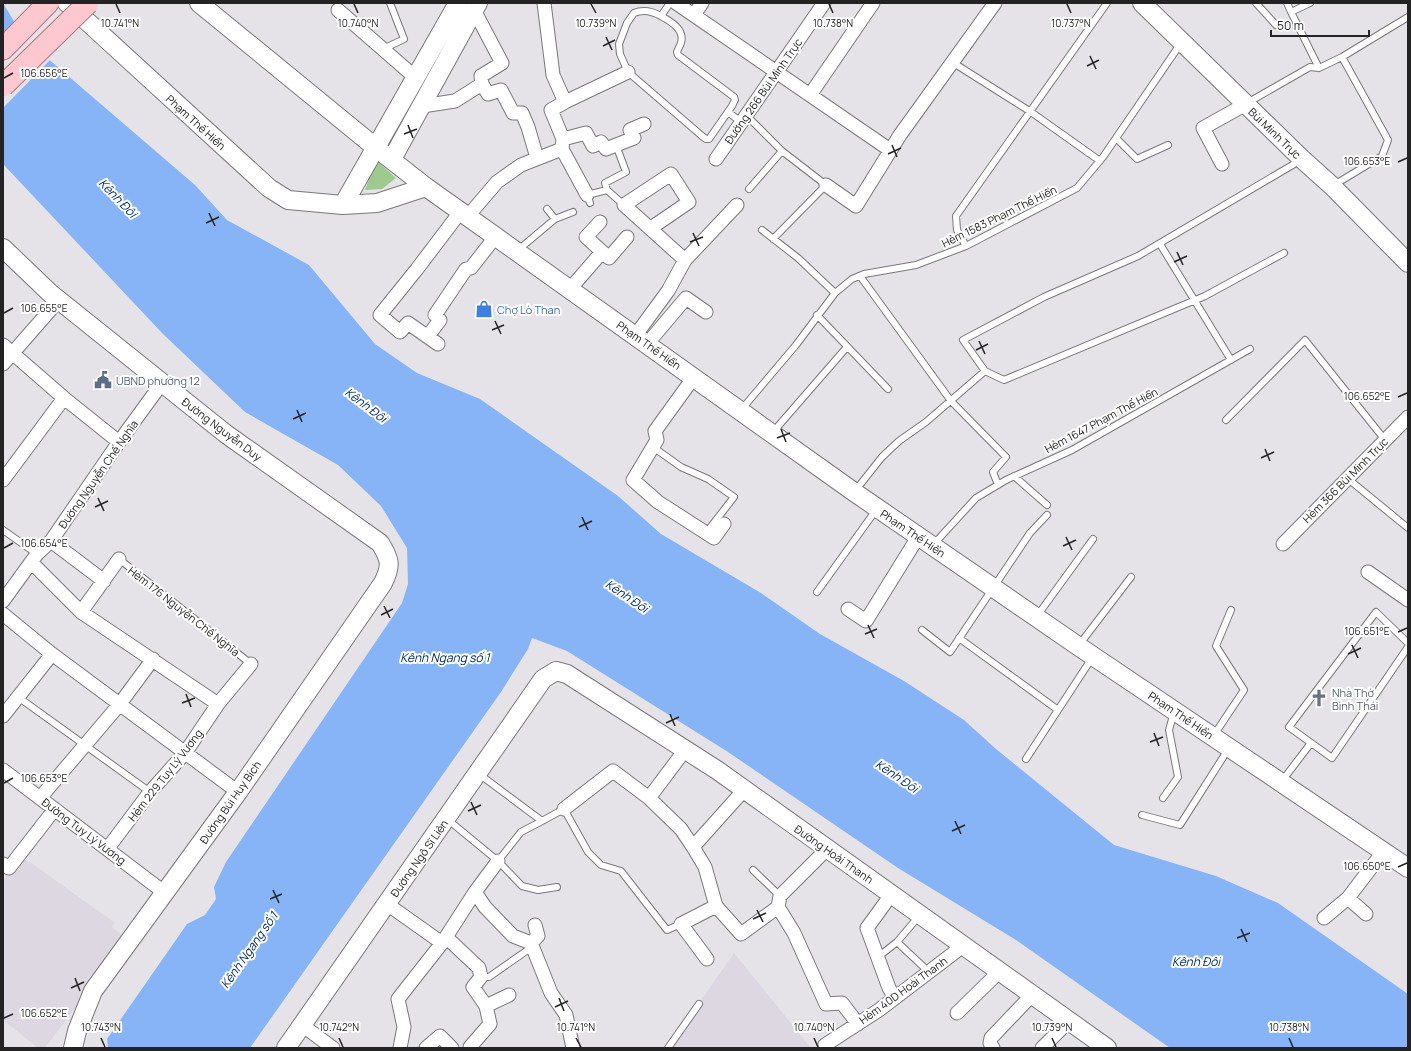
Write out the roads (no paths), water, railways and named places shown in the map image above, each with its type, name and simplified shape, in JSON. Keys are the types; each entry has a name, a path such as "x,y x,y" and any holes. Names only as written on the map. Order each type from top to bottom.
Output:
{"main road":[{"path":"3,49 48,3"},
{"path":"3,86 88,3"}],"street":[{"name":"Phạm Thế Hiển","path":"67,3 269,188 288,200 343,205 377,203 426,187"},
{"name":"Phạm Thế Hiển","path":"199,3 426,187 877,509 1093,657 1282,782 1408,868"},
{"path":"343,205 458,3"},
{"path":"544,3 553,75 565,102"},
{"path":"676,3 890,150"},
{"path":"694,15 702,3"},
{"name":"Đường 266 Bùi Minh Trực","path":"716,159 824,3"},
{"path":"810,95 873,3"},
{"path":"826,185 856,206 890,150 995,3"},
{"name":"Bùi Minh Trực","path":"1144,3 1403,256"},
{"path":"476,7 502,63 481,76 482,84 488,94 501,90 513,113 522,113 528,127 537,158"},
{"path":"392,159 476,7"},
{"path":"338,10 416,78"},
{"path":"588,199 562,144 551,110 628,72"},
{"path":"422,106 455,102 482,84"},
{"path":"1222,164 1203,128 1246,104"},
{"path":"438,344 408,323 400,332 380,315 464,213 497,182 521,165 562,144 586,133 593,146 601,142 606,149 634,138 630,130 644,124"},
{"path":"651,228 689,202 671,174 624,205 685,260"},
{"path":"641,340 685,260 737,205"},
{"path":"600,222 586,237 609,258 627,237"},
{"path":"428,336 440,320 435,315 466,269 471,268 496,236"},
{"name":"Đường Nguyễn Duy","path":"3,248 59,300 162,384 226,434 380,543 389,558"},
{"path":"570,289 602,252"},
{"path":"641,340 686,298 706,312"},
{"path":"3,364 8,349 59,300"},
{"path":"8,349 64,398 119,442"},
{"path":"694,377 655,431 657,440 634,480 658,502 714,538 724,524"},
{"name":"Đường Nguyễn Chế Nghĩa","path":"3,601 34,558 51,541 119,442 162,384"},
{"path":"3,480 64,398"},
{"name":"Hẻm 366 Bùi Minh Trực","path":"1283,544 1408,417"},
{"path":"51,541 104,581"},
{"path":"848,609 866,622 925,541"},
{"path":"34,558 81,612 218,704"},
{"name":"Đường Bùi Huy Bích","path":"73,1048 77,1031 93,991 238,792 383,583 389,571 389,558"},
{"name":"Hẻm 176 Nguyễn Chế Nghĩa","path":"81,612 119,559"},
{"path":"1368,572 1408,600"},
{"path":"3,614 52,654 119,705 238,792"},
{"path":"3,716 52,654"},
{"path":"40,798 119,705 153,659"},
{"name":"Hẻm 229 Tuy Lý Vương","path":"108,848 150,792 185,753 218,704 251,664"},
{"name":"Đường Hoài Thanh","path":"556,671 567,674 744,790 1107,1048"},
{"name":"Đường Ngô Sĩ Liên","path":"288,1047 544,679 556,671"},
{"path":"649,798 685,750"},
{"name":"Đường Tuy Lý Vương","path":"3,770 54,810 108,848 165,893"},
{"path":"564,809 613,771 649,798 681,829 705,867 716,906 741,934 779,901 827,849"},
{"path":"693,848 744,790"},
{"path":"6,866 54,810"},
{"path":"1324,918 1348,898 1383,852"},
{"path":"400,1048 404,1027 398,1000 444,940 475,892 498,861"},
{"path":"475,892 485,907 513,936 532,945 551,993 566,1015 573,1048"},
{"path":"891,895 867,928 889,988 895,998"},
{"path":"1348,898 1366,914"},
{"path":"779,901 826,1004 842,1003 858,1024"},
{"path":"387,904 444,940 479,968 481,976 473,987 486,1006 490,1024 466,1048"},
{"path":"707,959 681,924 716,906"},
{"path":"532,945 538,936 535,925"},
{"name":"Hẻm 40D Hoài Thanh","path":"826,1048 825,1045 895,998 963,946"},
{"path":"957,1014 999,972"},
{"path":"486,1006 509,995"},
{"path":"993,1048 990,1043 991,1038 1032,995"},
{"path":"1042,1048 1069,1021"},
{"path":"302,1025 333,1048"},
{"path":"426,1048 440,1036 452,1048"}],"lane":[{"path":"383,49 404,39 390,3"},
{"path":"660,16 670,3"},
{"path":"966,246 957,230 956,216 1031,112 1106,3"},
{"path":"1256,3 1276,25"},
{"path":"1287,3 1319,68"},
{"path":"1292,12 1310,3"},
{"path":"638,11 648,11 660,16 674,24 679,30 681,42 677,52 678,55 734,97 735,100 728,112 709,139 706,139 628,72 620,54 619,44 627,23 634,13 638,11"},
{"path":"1246,104 1310,67 1319,68 1342,57 1408,17"},
{"name":"Hẻm 1583 Phạm Thế Hiển","path":"741,411 796,345 835,293 852,279 860,276 916,265 966,246 1077,188 1100,161 1182,41"},
{"path":"1332,186 1382,156 1388,140 1342,57"},
{"path":"952,62 1031,112 1100,161"},
{"path":"728,112 743,119 826,185 773,239"},
{"path":"1116,138 1137,159 1168,145"},
{"path":"616,145 626,172 604,183 607,190 624,205"},
{"path":"749,189 782,151"},
{"path":"1284,253 1194,300 1004,380 985,371 963,340 1044,297 1138,256 1302,159"},
{"path":"588,199 607,190"},
{"path":"547,209 555,218"},
{"path":"516,251 555,218 573,212"},
{"path":"762,230 798,258 835,293"},
{"path":"1160,244 1231,360"},
{"path":"860,276 951,401 1006,457 993,472 998,485"},
{"path":"817,316 888,388"},
{"path":"1226,420 1305,340 1385,440"},
{"path":"772,433 847,347"},
{"name":"Hẻm 1647 Phạm Thế Hiển","path":"925,541 976,498 998,485 1014,476 1072,450 1250,349"},
{"path":"854,492 882,457 951,401 985,371"},
{"path":"653,447 681,467 708,479 734,497 706,533"},
{"path":"1014,476 1047,505"},
{"path":"1347,478 1408,528"},
{"path":"817,592 877,509"},
{"path":"922,630 950,652 1030,533 1047,515"},
{"path":"3,530 34,558"},
{"path":"1036,618 1093,539"},
{"name":"Hẻm 176 Nguyễn Chế Nghĩa","path":"119,559 251,664"},
{"path":"1078,646 1131,576"},
{"path":"1213,736 1244,690 1216,646 1231,610"},
{"path":"1408,643 1376,612 1288,727 1332,758 1408,647"},
{"path":"959,638 1058,710"},
{"path":"1026,759 1093,657"},
{"path":"18,697 150,792"},
{"path":"1163,798 1178,777 1169,730 1174,711"},
{"path":"1282,782 1311,743"},
{"path":"1142,815 1180,825 1230,748"},
{"path":"478,773 542,821"},
{"path":"498,861 521,832 564,809 588,852 601,865 621,871 667,930 681,924"},
{"path":"446,819 498,861 522,886 538,890 557,887"},
{"path":"753,870 779,901"},
{"path":"878,957 897,942 920,915"},
{"path":"897,942 929,972"},
{"path":"481,976 489,977 532,945"},
{"path":"668,1048 699,1004"}],"water":[{"name":"Kênh Đôi","path":"3,3 24,38 195,185 227,220 309,265 375,344 417,373 480,399 618,496 661,534 761,593 820,634 904,681 964,720 996,749 1114,845 1216,876 1278,903 1408,994 1408,1048 1170,1048 1016,940 898,868 728,752 567,651 532,638 528,649 501,692 250,1048 108,1048 107,1039 187,924 205,915 216,899 214,887 226,862 402,603 408,584 407,548 381,506 338,465 245,412 163,334 3,164"}],"place":[{"name":"Chợ Lò Than","path":"484,309"},
{"name":"UBND phường 12","path":"103,380"},
{"name":"Nhà Thờ Bình Thái","path":"1319,698"}],"water label":[{"name":"Kênh Ngang số 1","path":"445,657"},
{"name":"Kênh Ngang số 1","path":"249,950"}]}
